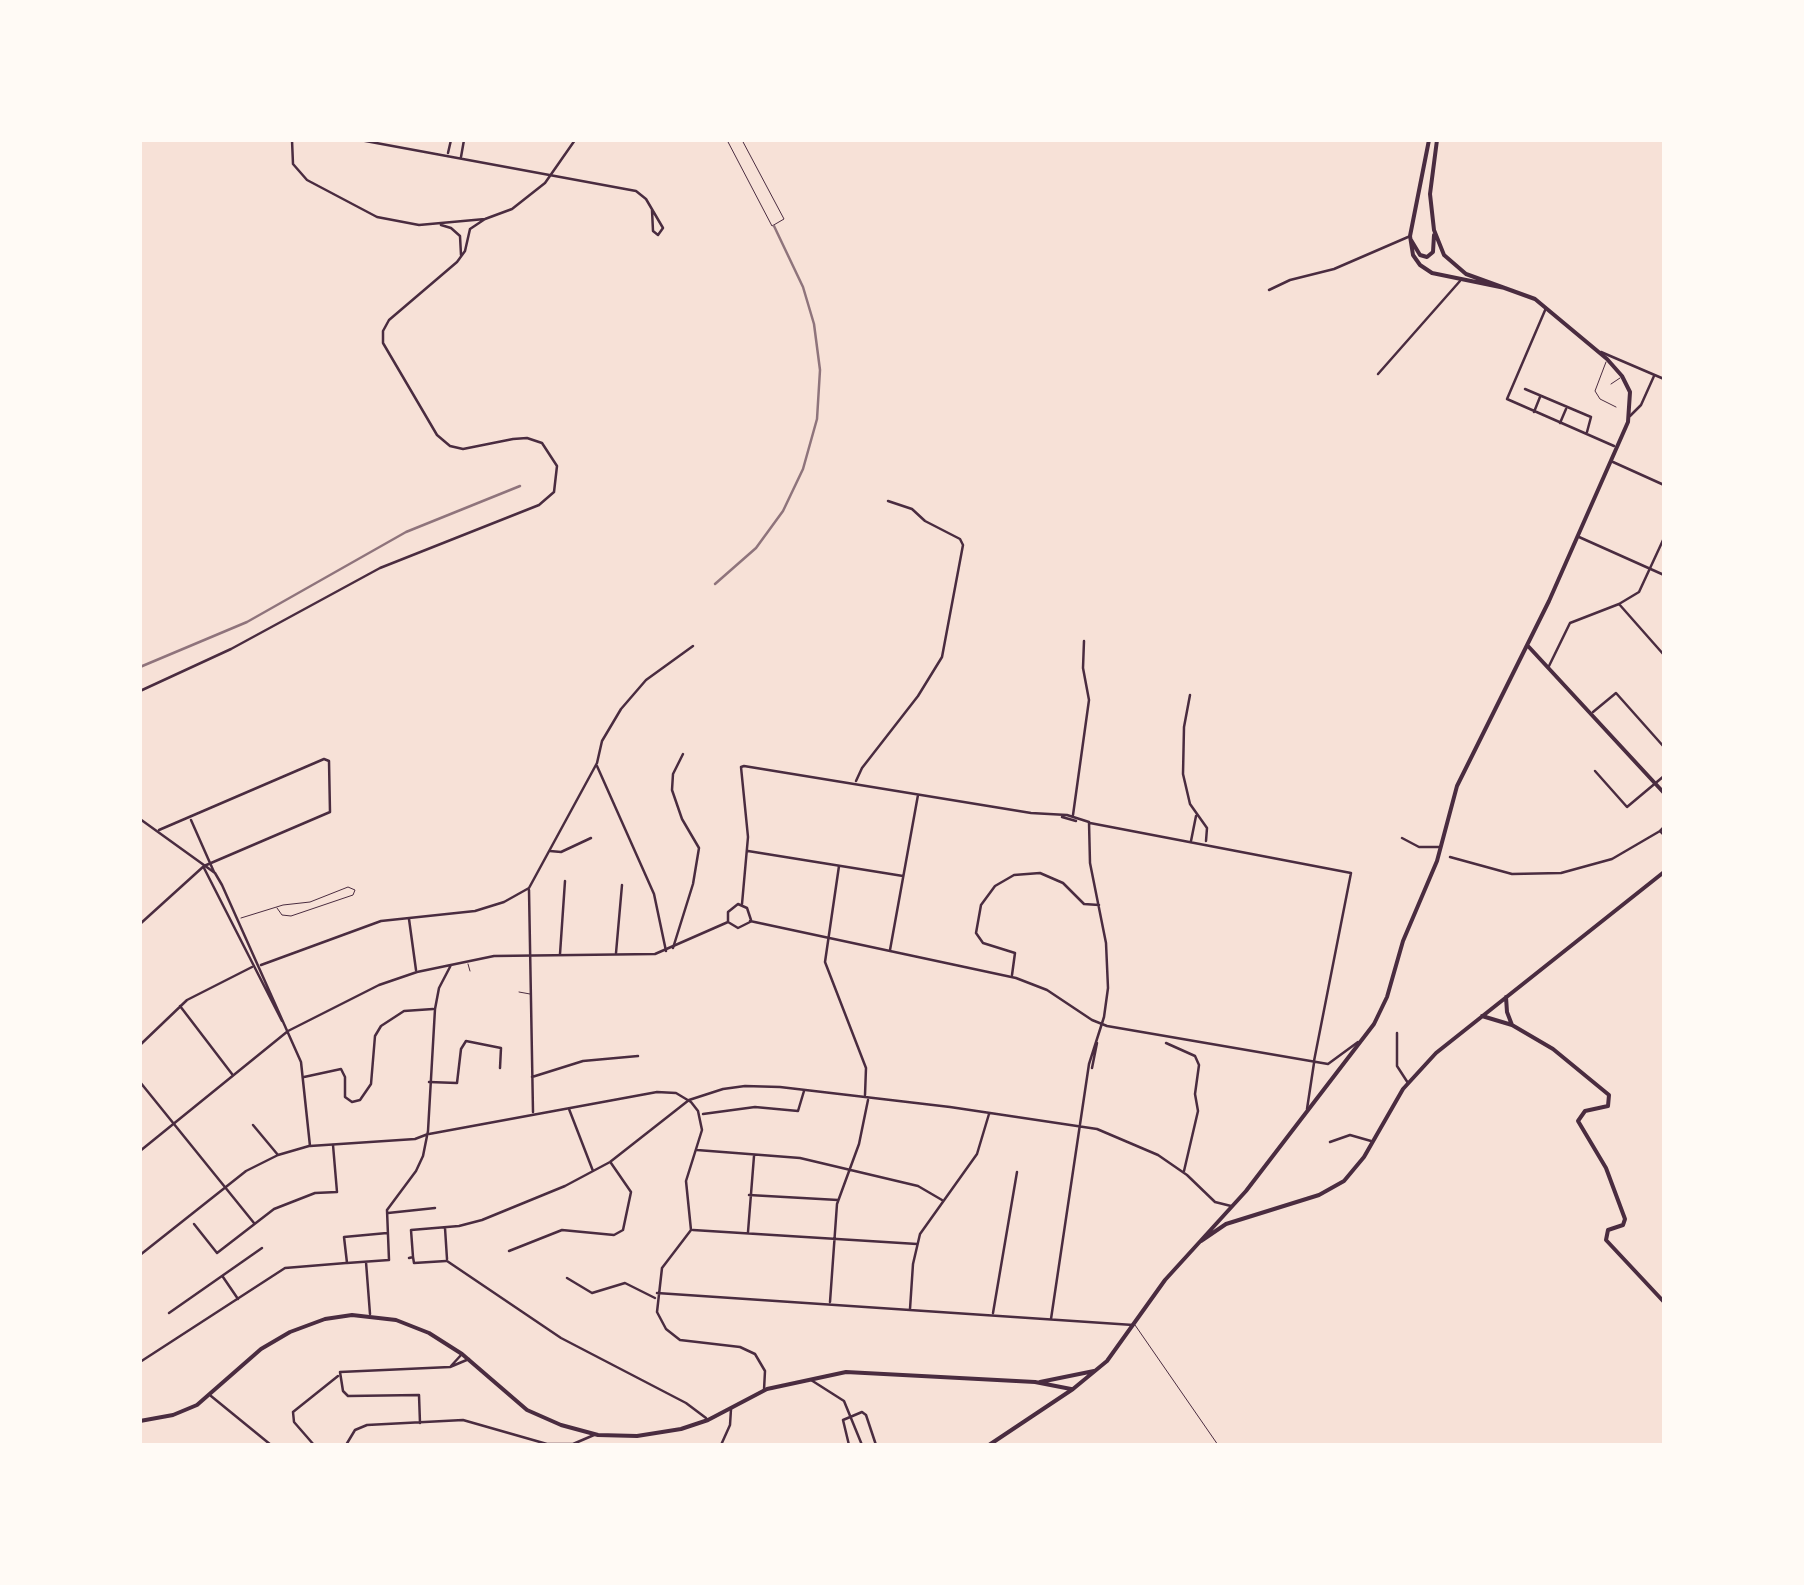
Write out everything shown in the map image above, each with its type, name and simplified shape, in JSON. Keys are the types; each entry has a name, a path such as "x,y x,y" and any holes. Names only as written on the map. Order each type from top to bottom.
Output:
{"main road":[{"path":"1429,140 1410,236 1413,254 1420,265 1437,274 1510,288"},
{"path":"1410,236 1420,255 1429,256 1434,250 1430,187 1437,140"},
{"path":"988,1445 1074,1390 1096,1371 1135,1325 1165,1280 1232,1206 1363,1040 1388,997 1406,931 1441,847 1457,786 1528,646 1618,447 1631,398 1622,376 1546,306 1454,266 1442,252 1434,230"},
{"path":"1528,646 1664,794"},
{"path":"1194,1248 1216,1228 1332,1189 1353,1173 1408,1083 1446,1044 1664,872"},
{"path":"1506,997 1506,1012 1512,1025"},
{"path":"1482,1016 1512,1025 1570,1060 1610,1097 1608,1106 1585,1111 1578,1121 1604,1166 1625,1220 1622,1226 1607,1230 1606,1240 1664,1302"},
{"path":"140,1421 176,1414 211,1396 254,1353 290,1332 330,1317 370,1316 416,1328 469,1359 527,1410 594,1434 658,1434 708,1420 764,1390 850,1372 1036,1382 1064,1380 1096,1371"},
{"path":"1036,1382 1074,1390"}],"street":[{"path":"292,140 292,162 307,180 381,218 410,224 485,219"},
{"path":"360,140 636,191 652,210"},
{"path":"448,154 451,140"},
{"path":"461,157 464,140"},
{"path":"140,691 231,649 380,568 546,501 557,482 558,466 542,443 527,438 476,448 450,446 438,435 384,348 382,334 389,320 460,258 470,228 521,204 553,174 576,140"},
{"path":"434,224 457,232 462,241 460,258"},
{"path":"1269,290 1290,280 1334,269 1410,236"},
{"path":"1378,374 1461,280"},
{"path":"1546,306 1507,399 1618,447"},
{"path":"1597,350 1664,380"},
{"path":"1622,376 1636,369"},
{"path":"1629,416 1641,406 1654,376"},
{"path":"1525,389 1592,418 1586,433"},
{"path":"1534,412 1541,396"},
{"path":"1560,423 1567,408"},
{"path":"1611,461 1664,485"},
{"path":"856,782 870,756 918,696 942,656 963,545 960,538 926,521 912,509 888,500"},
{"path":"1579,537 1664,575"},
{"path":"1548,668 1570,623 1639,592 1664,538"},
{"path":"1619,604 1664,655"},
{"path":"1073,816 1089,700 1083,668 1084,642"},
{"path":"533,1114 530,888 595,765 605,735 629,698 654,673 693,646"},
{"path":"1592,713 1616,693 1664,747"},
{"path":"1190,695 1182,774 1196,814 1208,828 1206,843"},
{"path":"673,948 699,848 682,819 672,790 674,770 683,754"},
{"path":"140,924 204,866 330,812 330,766 326,758 158,830"},
{"path":"595,765 654,894 666,951"},
{"path":"742,904 748,816 741,766 1062,818 1073,816"},
{"path":"1595,771 1628,807 1664,776"},
{"path":"890,952 918,794"},
{"path":"1191,841 1196,814"},
{"path":"1073,816 1078,821"},
{"path":"190,817 240,930"},
{"path":"1062,818 1351,873 1307,1109"},
{"path":"140,819 215,873"},
{"path":"1051,1319 1096,1040 1106,1002 1108,963 1090,863 1089,822"},
{"path":"1450,857 1512,874 1561,873 1612,859 1663,831"},
{"path":"549,851 562,852 592,838"},
{"path":"1402,838 1419,847 1441,847"},
{"path":"747,850 904,876"},
{"path":"204,866 240,930 288,1031 304,1078 310,1146"},
{"path":"830,1304 838,1200 862,1130 867,1098 863,1058 825,958 839,866"},
{"path":"1012,977 1015,952 984,943 976,933 981,905 994,886 1014,875 1040,874 1063,883 1084,904 1098,905"},
{"path":"560,954 565,882"},
{"path":"616,956 622,885"},
{"path":"140,1045 197,994 257,966 367,925 408,916 470,912 504,902 530,888"},
{"path":"728,922 730,908 742,904"},
{"path":"742,904 750,911 750,921"},
{"path":"408,916 417,972"},
{"path":"728,922 738,928 750,921 1012,977 1047,990 1102,1025 1330,1064 1363,1040"},
{"path":"140,1151 288,1031 354,996 451,963 529,954 616,956 666,951 728,922"},
{"path":"389,1260 386,1213 420,1164 428,1134 435,1009 439,988 451,963"},
{"path":"180,1006 233,1076"},
{"path":"304,1078 341,1069 345,1096 352,1102 360,1100 371,1084 375,1036 381,1026 408,1010 435,1009"},
{"path":"1397,1033 1396,1066 1408,1083"},
{"path":"429,1082 457,1083 461,1049 466,1041 501,1048 500,1068"},
{"path":"1166,1043 1193,1055 1199,1065 1195,1091 1198,1110 1184,1173"},
{"path":"530,1078 583,1061 638,1056"},
{"path":"140,1082 254,1223"},
{"path":"708,1420 686,1403 562,1338 447,1261 414,1262 411,1230 486,1219 593,1172 689,1100 745,1086 1082,1126 1130,1141 1184,1173 1215,1202 1232,1206 1230,1216 1234,1221"},
{"path":"703,1114 755,1107 798,1111 804,1090"},
{"path":"140,1255 226,1186 254,1166 278,1156 310,1146 417,1139 662,1091 689,1100 697,1108 702,1126 686,1181 691,1230 664,1263 657,1298 660,1320 680,1340 740,1348 755,1354 765,1371 764,1390"},
{"path":"568,1107 593,1172"},
{"path":"910,1308 917,1244 924,1226 980,1147 989,1113"},
{"path":"254,1125 278,1156"},
{"path":"1330,1142 1354,1136 1373,1142"},
{"path":"194,1224 218,1253 254,1223 298,1198 337,1192 332,1144"},
{"path":"696,1150 800,1158 918,1186 942,1200"},
{"path":"748,1233 754,1154"},
{"path":"510,1251 564,1229 614,1235 623,1230 630,1192 610,1162"},
{"path":"993,1314 1017,1172"},
{"path":"750,1194 838,1200"},
{"path":"386,1213 435,1208"},
{"path":"445,1228 447,1261"},
{"path":"691,1230 917,1244"},
{"path":"347,1263 344,1237 387,1233"},
{"path":"168,1313 262,1248"},
{"path":"140,1362 285,1268 398,1259"},
{"path":"366,1262 370,1316"},
{"path":"222,1276 238,1300"},
{"path":"567,1278 592,1293 625,1283 657,1298 666,1293 1135,1325"},
{"path":"450,1367 462,1354"},
{"path":"314,1445 294,1422 293,1412 344,1370 450,1367 469,1359"},
{"path":"340,1375 348,1396 418,1395 420,1424"},
{"path":"811,1380 838,1396 852,1414 862,1445"},
{"path":"211,1396 271,1445"},
{"path":"721,1445 730,1425 731,1408"},
{"path":"849,1445 842,1422 852,1414 866,1414 876,1445"},
{"path":"346,1445 355,1430 364,1425 469,1420 538,1442 563,1445 594,1434"}],"lane":[{"path":"726,140 772,226 784,219 742,140"},
{"path":"1607,359 1595,391 1600,399 1616,406"},
{"path":"1610,384 1622,376"},
{"path":"238,919 277,908 310,902 348,887 355,890 353,895 290,917 277,908"},
{"path":"466,961 470,971"},
{"path":"519,992 530,994"},
{"path":"1135,1325 1218,1445"}],"railway":[{"path":"715,584 756,548 783,511 803,469 817,419 820,370 814,324 803,287 774,226"},
{"path":"140,667 247,622 406,532 520,486"}]}
